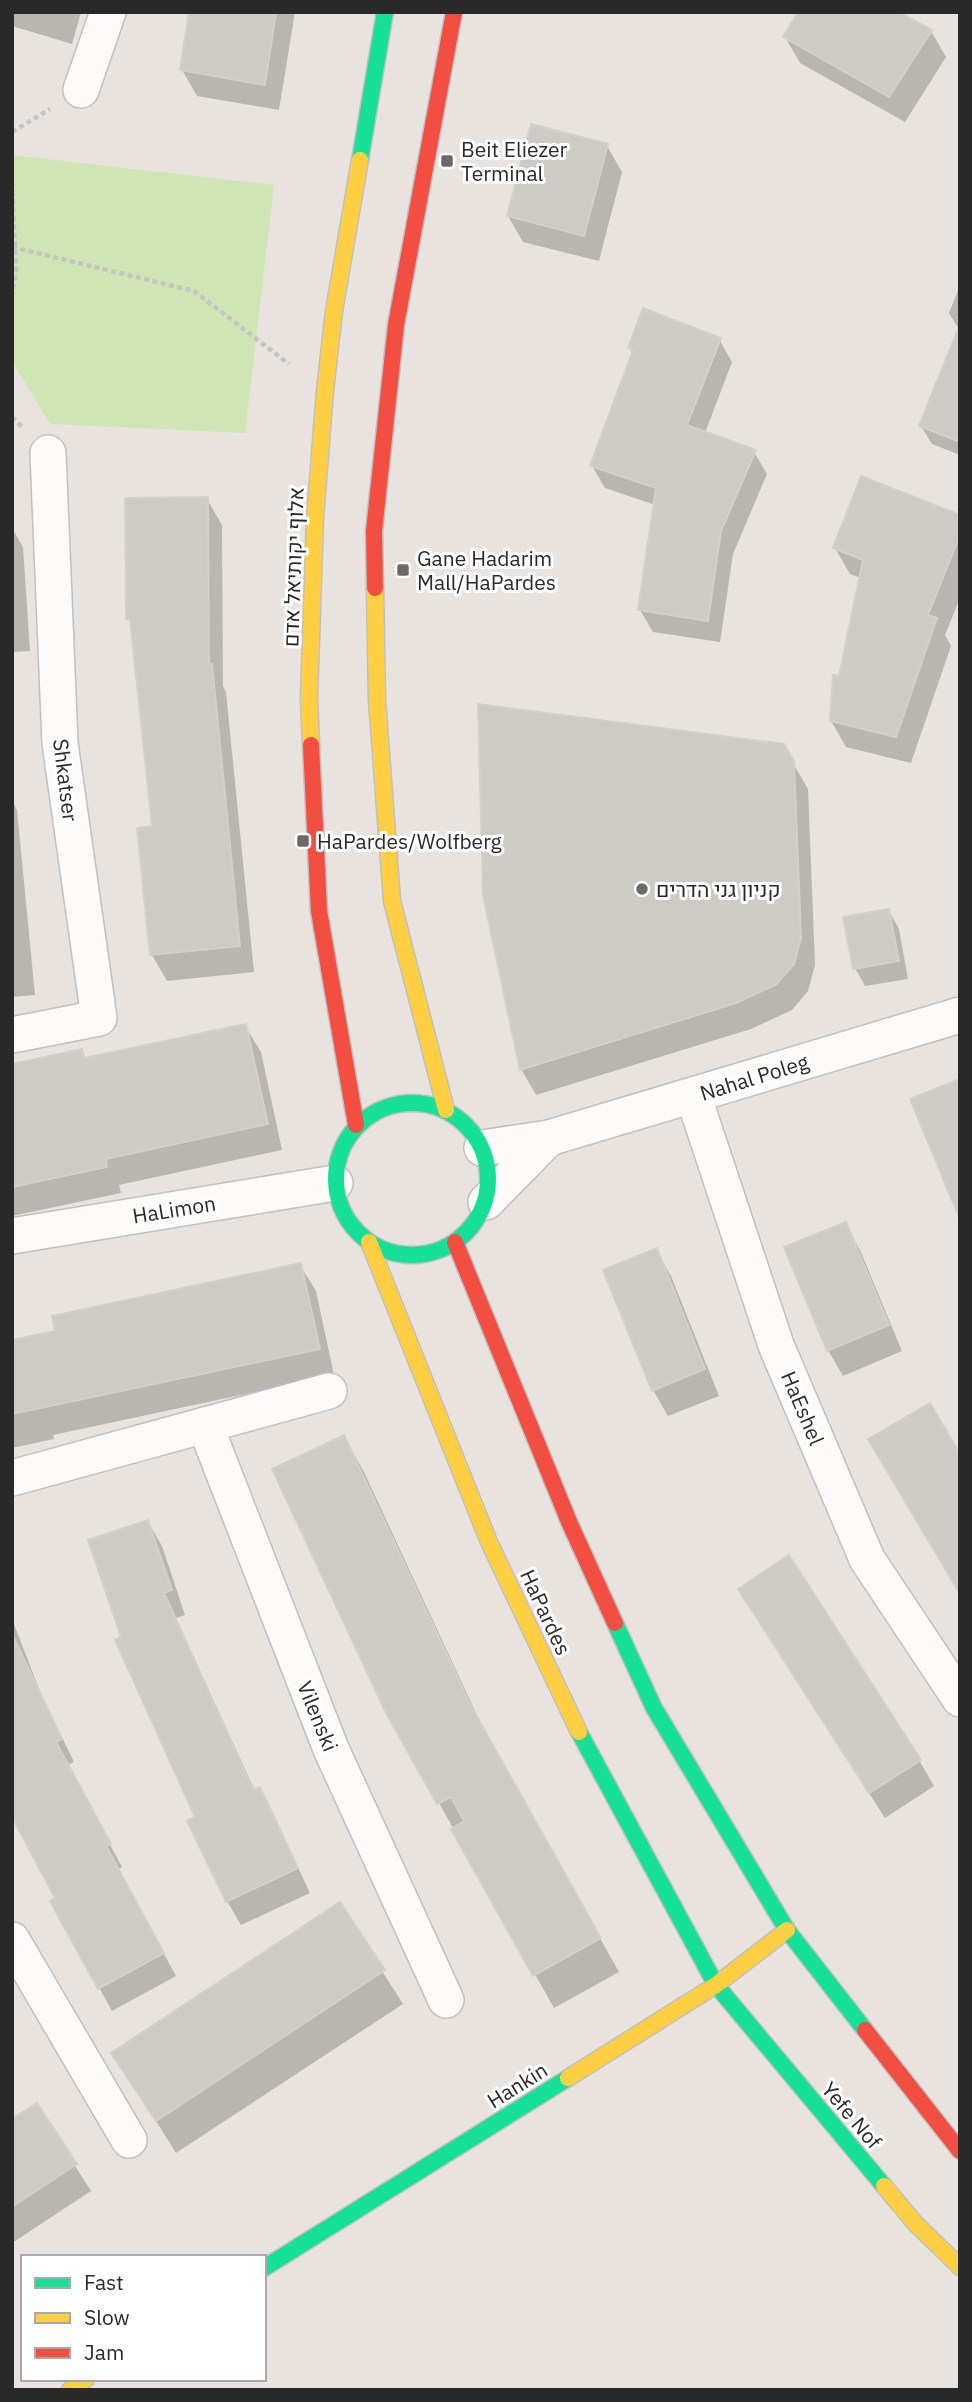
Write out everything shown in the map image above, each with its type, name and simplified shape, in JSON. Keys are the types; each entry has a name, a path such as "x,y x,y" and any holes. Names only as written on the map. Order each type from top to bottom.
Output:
{"street":[{"path":"81,90 108,12"},
{"name":"אלוף יקותיאל אדם","path":"356,1125 319,911 310,712 315,518 334,311 385,12"},
{"path":"446,1110 391,901 377,700 374,531 396,325 454,12"},
{"name":"Shkatser","path":"12,1035 99,1018 60,743 48,453"},
{"name":"Nahal Poleg","path":"482,1148 549,1138 960,1016"},
{"name":"HaEshel","path":"694,1095 776,1345 867,1559 960,1699"},
{"path":"410,1102 446,1110 469,1127 482,1148 488,1175 485,1202 475,1223 456,1242 435,1252 409,1256 393,1253 369,1242 356,1231 341,1209 335,1182 341,1147 356,1125 384,1107 410,1102"},
{"name":"Nahal Poleg","path":"485,1202 549,1138"},
{"name":"HaLimon","path":"12,1236 335,1182"},
{"name":"HaPardes","path":"369,1242 489,1542 584,1742 716,1985"},
{"path":"456,1242 570,1524 654,1708 787,1930 960,2151"},
{"path":"12,1478 329,1391"},
{"name":"Vilenski","path":"205,1424 331,1749 446,2000"},
{"name":"Hankin","path":"266,2267 716,1985 787,1930"},
{"path":"12,1940 129,2140"},
{"name":"Yefe Nof","path":"716,1985 915,2223 960,2267"}],"path":[{"path":"12,132 81,90"},
{"path":"12,181 16,270 12,295"},
{"path":"14,248 194,291 325,391"}],"green space":[{"path":"12,155 274,185 245,433 50,424 12,361"}],"building":[{"path":"189,12 276,12 265,85 180,70"},
{"path":"798,12 899,12 932,30 889,97 783,37"},
{"path":"531,124 608,144 584,236 507,216"},
{"path":"643,308 721,338 687,425 756,450 721,531 708,621 638,610 656,488 590,466 633,350 628,348"},
{"path":"960,329 960,442 919,426"},
{"path":"861,476 960,515 960,535 928,615 937,618 896,737 830,721 833,675 839,676 863,560 833,548"},
{"path":"208,497 209,664 212,664 240,946 150,955 137,828 152,826 130,619 126,619 125,498"},
{"name":"קניון גני הדרים","path":"478,704 784,744 794,761 801,938 794,964 777,984 736,1003 520,1070 483,895"},
{"path":"889,909 899,961 853,969 843,917"},
{"path":"246,1024 268,1124 106,1159 107,1167 12,1187 12,1064 82,1049 84,1058"},
{"path":"960,1079 960,1217 959,1217 910,1099"},
{"path":"846,1222 889,1325 827,1351 784,1247"},
{"path":"657,1248 705,1369 652,1391 603,1270"},
{"path":"301,1263 320,1349 12,1414 12,1340 55,1331 52,1316"},
{"path":"930,1403 960,1454 960,1594 868,1439"},
{"path":"344,1435 471,1706 601,1938 533,1976 451,1829 464,1821 451,1797 437,1804 386,1713 272,1469"},
{"path":"148,1520 172,1590 164,1593 253,1790 260,1787 298,1868 226,1902 187,1821 195,1817 115,1640 121,1637 88,1540"},
{"path":"789,1555 921,1760 869,1793 738,1589"},
{"path":"12,1634 62,1739 56,1742 111,1844 106,1846 164,1953 98,1989 50,1901 55,1898 12,1817"},
{"path":"340,1902 385,1970 156,2121 111,2053"},
{"path":"37,2103 77,2164 12,2207 12,2119"}],"traffic: fast":[{"path":"360,160 385,12"},
{"path":"412,1103 441,1109 466,1125 482,1150 488,1179 482,1208 466,1233 441,1249 412,1255 383,1249 358,1233 342,1208 336,1179 342,1150 358,1125 383,1109 412,1103"},
{"path":"615,1623 654,1708 787,1930 865,2030"},
{"path":"579,1732 716,1985 884,2186"},
{"path":"266,2267 568,2078"}],"traffic: slow":[{"path":"311,745 309,698 315,518 325,391 334,311 360,160"},
{"path":"375,588 377,700 392,901 446,1110"},
{"path":"369,1242 489,1542 579,1732"},
{"path":"568,2078 716,1985 787,1930"},
{"path":"884,2186 915,2223 960,2267"},
{"path":"70,2390 83,2381"}],"traffic: jam":[{"path":"375,588 374,531 396,325 454,12"},
{"path":"311,745 319,911 356,1125"},
{"path":"455,1242 570,1524 615,1623"},
{"path":"865,2030 960,2151"}],"place":[{"name":"Beit Eliezer Terminal","path":"447,161"},
{"name":"Gane Hadarim Mall/HaPardes","path":"403,570"},
{"name":"HaPardes/Wolfberg","path":"303,841"},
{"name":"קניון גני הדרים","path":"642,889"}]}
